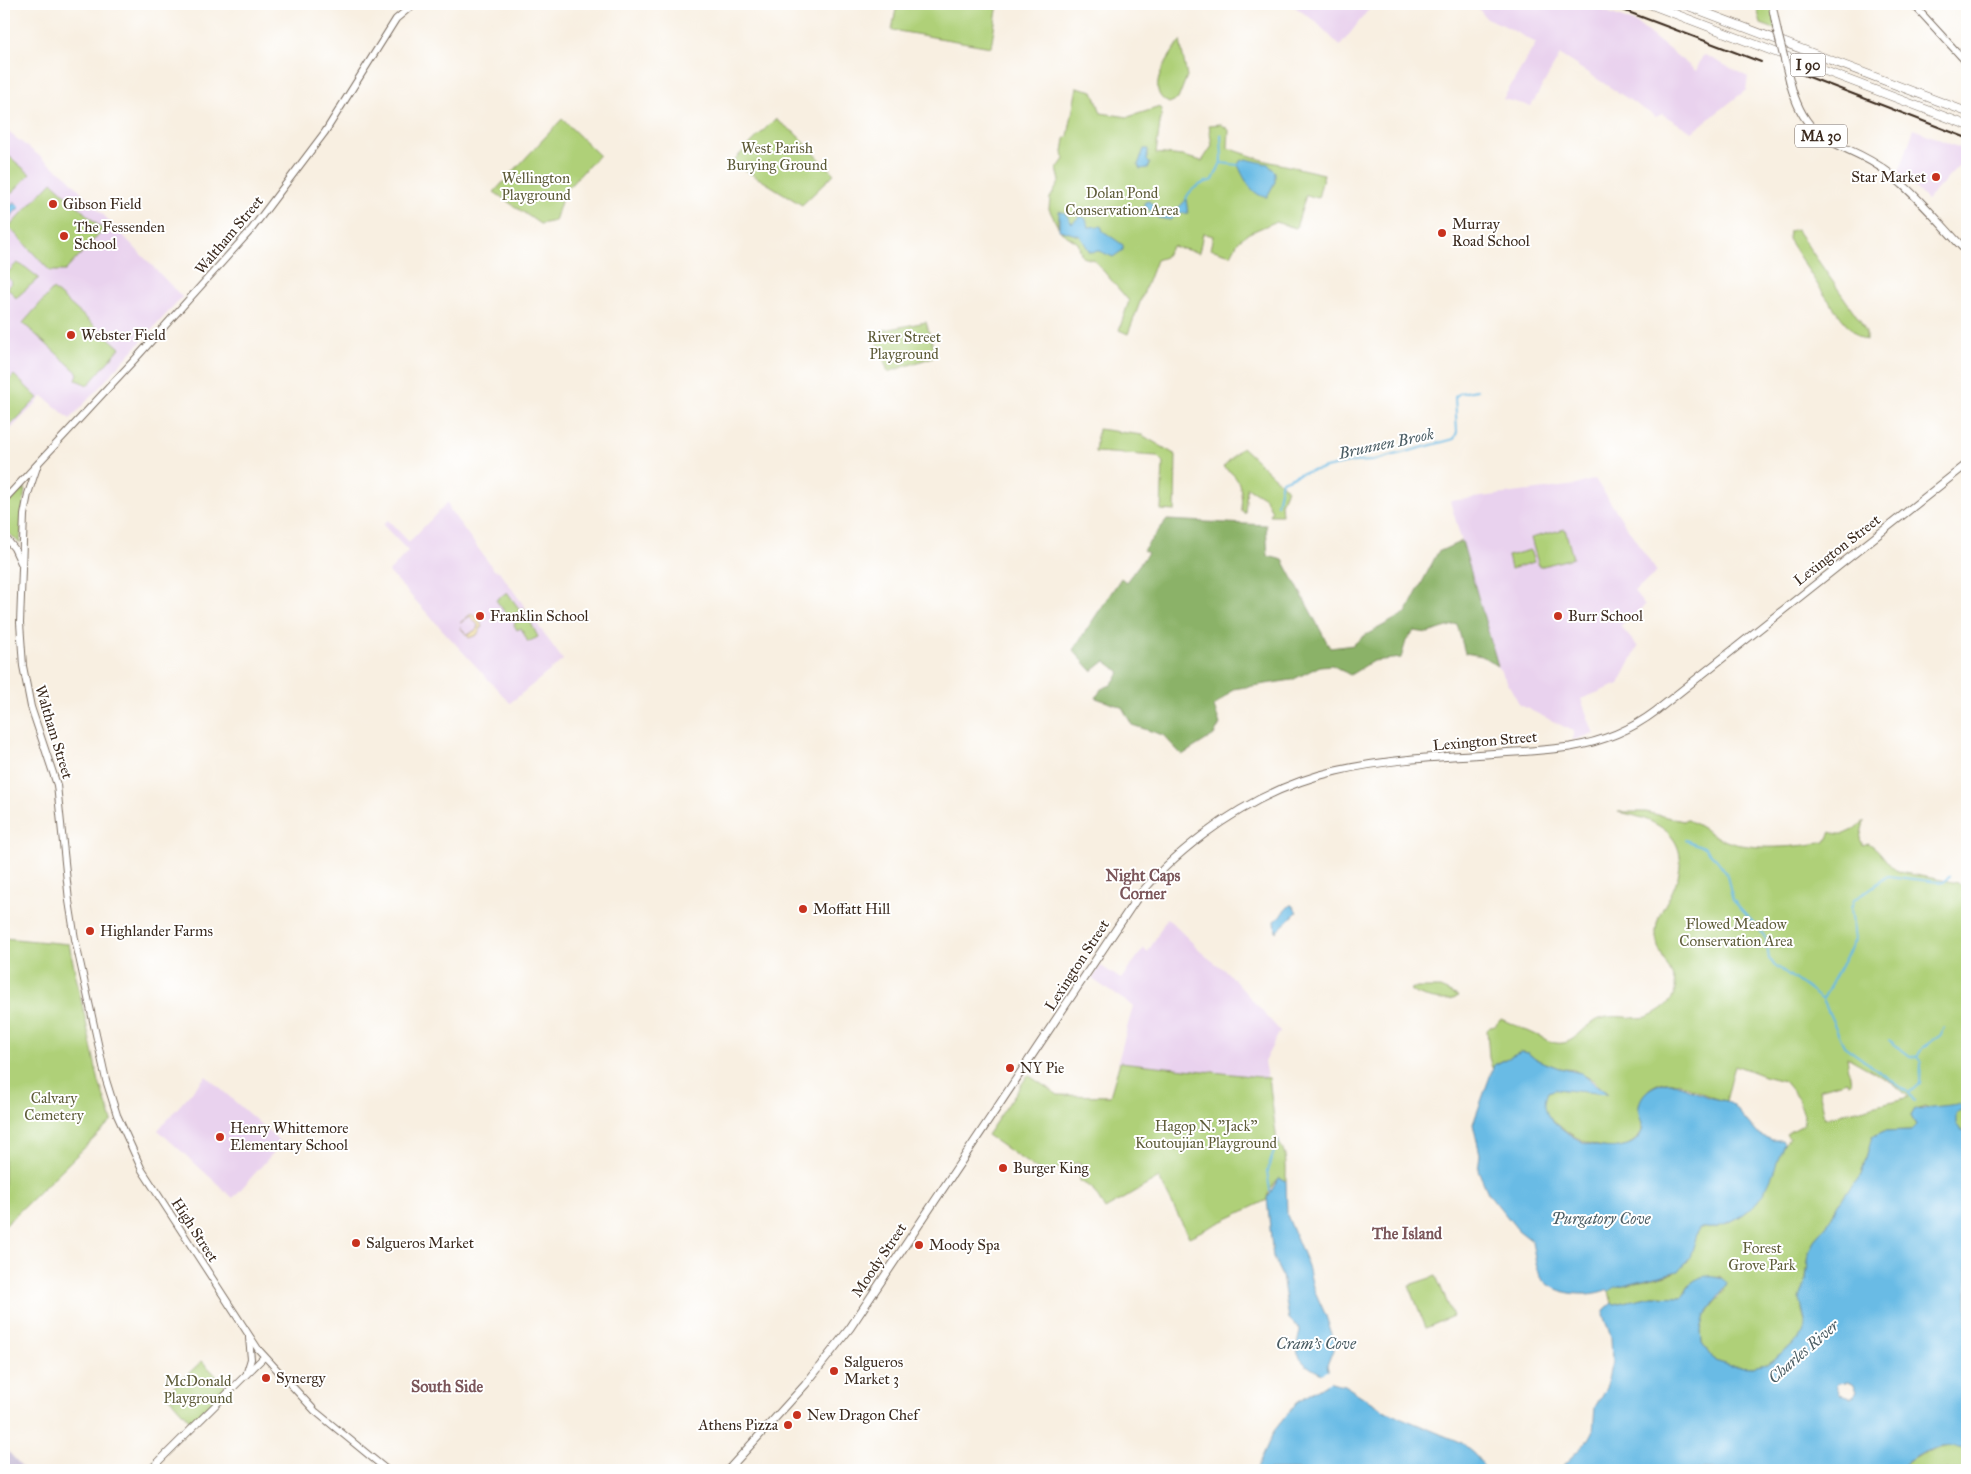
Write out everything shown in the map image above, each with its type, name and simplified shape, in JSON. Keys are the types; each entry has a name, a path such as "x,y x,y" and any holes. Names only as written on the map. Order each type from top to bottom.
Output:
{"highway":[{"name":"I 90","path":"1649,4 1967,125"},
{"name":"I 90","path":"1683,4 1967,112"}],"main road":[{"name":"Waltham Street","path":"4,500 251,230 325,132 398,16 414,4"},
{"name":"MA 30","path":"1772,4 1790,82 1799,111 1814,130 1830,141 1868,159 1891,174 1967,252"},
{"path":"1913,4 1967,63"},
{"name":"Waltham Street","path":"38,464 26,505 20,629 23,666 30,703 52,763 59,794 69,901 77,948"},
{"name":"Lexington Street","path":"1036,1052 1142,892 1194,842 1234,814 1284,788 1336,771 1387,763 1565,748 1596,741 1626,730 1656,711 1967,464"},
{"path":"4,536 14,548 22,566"},
{"name":"High Street","path":"77,948 106,1080 127,1139 147,1178 264,1357 315,1412 387,1470"},
{"name":"Moody Street","path":"728,1470 805,1385 850,1328 1036,1052"},
{"path":"242,1379 251,1359 251,1347 246,1330"},
{"path":"150,1470 264,1357"}],"shaded area":[{"path":"1291,4 1373,4 1340,46 1316,22"},
{"path":"1475,4 1586,4 1636,23 1696,71 1702,57 1705,55 1748,77 1746,90 1692,132 1662,114 1656,117 1560,55 1531,106 1503,99 1536,43 1486,18"},
{"name":"The Fessenden School","path":"4,129 66,176 182,297 70,419 43,396 4,436"},
{"path":"1914,129 1967,151 1967,164 1960,165 1927,200 1899,172"},
{"name":"Burr School","path":"1595,479 1657,572 1634,591 1645,605 1620,626 1638,647 1619,684 1581,699 1594,734 1573,740 1573,731 1520,705 1498,666 1450,501 1576,485"},
{"name":"Franklin School","path":"448,502 450,510 494,570 499,571 563,660 510,703 389,572 408,551 383,525 388,520 409,542"},
{"path":"1167,918 1207,957 1227,972 1280,1031 1264,1062 1267,1078 1118,1062 1133,1006 1092,979 1101,966 1121,979 1144,948 1148,952"},
{"name":"Henry Whittemore Elementary School","path":"206,1076 282,1143 233,1198 158,1130"},
{"path":"4,1447 25,1470 4,1470"}],"green space":[{"path":"897,4 998,4 991,47 892,30"},
{"path":"1756,4 1772,4 1777,30 1761,24"},
{"path":"1180,41 1187,76 1178,99 1169,103 1161,98 1158,82 1165,64"},
{"name":"Dolan Pond Conservation Area","path":"1077,87 1093,91 1101,113 1128,117 1160,107 1162,109 1156,153 1202,161 1212,146 1209,125 1221,124 1229,130 1228,148 1266,161 1324,174 1318,198 1306,195 1296,228 1275,222 1249,233 1239,240 1231,255 1210,249 1213,236 1203,233 1199,253 1172,246 1165,257 1156,260 1128,334 1119,330 1129,301 1094,260 1082,257 1078,243 1061,232 1064,214 1058,218 1058,227 1049,209 1050,198 1060,181 1057,169 1064,159 1065,139 1068,136"},
{"name":"Wellington Playground","path":"562,119 599,155 564,192 555,221 540,224 494,192"},
{"name":"West Parish Burying Ground","path":"775,119 795,133 834,174 802,205 732,162"},
{"path":"4,152 30,174 6,199 4,198"},
{"name":"Gibson Field","path":"52,182 103,230 65,271 50,271 9,227"},
{"path":"1796,229 1861,322 1866,332 1866,340 1858,336 1837,311 1788,239 1789,231"},
{"path":"17,263 39,278 16,298 7,287 12,282 5,275"},
{"name":"Webster Field","path":"53,289 120,348 88,385 76,380 78,373 23,323"},
{"name":"River Street Playground","path":"926,322 936,356 888,372 874,332"},
{"path":"14,375 38,398 4,432 4,385"},
{"path":"1098,429 1142,435 1176,455 1175,511 1161,510 1163,462 1157,456 1095,452"},
{"path":"1242,447 1287,489 1281,503 1282,515 1270,515 1272,511 1265,498 1247,487 1245,514 1242,511 1241,492 1238,481 1230,471 1223,467"},
{"path":"25,487 19,543 4,528 4,507"},
{"path":"1167,520 1266,525 1268,556 1283,560 1330,648 1353,645 1364,636 1406,613 1438,552 1462,541 1498,666 1482,656 1465,653 1457,624 1428,633 1414,631 1406,641 1401,658 1373,661 1350,675 1332,665 1320,666 1292,680 1233,689 1214,707 1220,724 1214,735 1182,755 1163,735 1132,725 1122,707 1096,698 1101,689 1111,685 1120,672 1105,661 1092,671 1073,650 1121,578 1126,582 1148,553 1143,550"},
{"path":"1565,529 1573,558 1539,567 1531,538"},
{"path":"1530,550 1534,562 1511,569 1508,556"},
{"path":"507,592 520,610 509,618 496,600"},
{"path":"523,607 538,637 528,642 521,628 517,630 514,625"},
{"path":"1618,812 1646,812 1683,821 1686,819 1726,841 1762,847 1789,847 1826,842 1831,832 1845,834 1864,821 1860,839 1863,845 1868,843 1873,846 1899,872 1958,883 1967,891 1967,1136 1925,1106 1915,1109 1911,1116 1916,1125 1911,1130 1884,1131 1872,1137 1861,1175 1838,1204 1827,1225 1814,1240 1809,1253 1802,1310 1806,1325 1801,1338 1767,1364 1752,1367 1731,1366 1715,1361 1702,1343 1701,1330 1705,1315 1725,1291 1721,1277 1695,1280 1688,1286 1683,1297 1652,1296 1615,1304 1612,1303 1609,1292 1615,1287 1675,1273 1688,1261 1699,1228 1715,1228 1738,1218 1753,1206 1769,1179 1782,1148 1789,1139 1786,1134 1803,1125 1804,1115 1798,1098 1784,1081 1735,1065 1726,1101 1679,1084 1663,1082 1649,1089 1641,1101 1642,1131 1635,1140 1625,1146 1614,1148 1591,1144 1580,1139 1550,1118 1544,1107 1548,1092 1555,1089 1608,1094 1593,1080 1574,1070 1559,1068 1535,1059 1528,1053 1521,1052 1492,1068 1489,1058 1487,1030 1495,1026 1501,1019 1552,1042 1560,1043 1572,1039 1594,1022 1606,1017 1647,1017 1664,1007 1673,997 1675,987 1673,977 1657,944 1656,931 1661,913 1675,885 1680,869 1680,855 1676,843 1669,834 1659,826 1633,815","holes":["1847,1057 1893,1083 1909,1097 1825,1118 1819,1089 1847,1081 1848,1084 1851,1083"]},
{"name":"Calvary Cemetery","path":"4,938 69,944 99,1082 112,1121 4,1226"},
{"path":"1413,988 1440,988 1458,996 1449,1000 1434,999 1414,993 1410,990"},
{"name":"Hagop N. \"Jack\" Koutoujian Playground","path":"1120,1062 1269,1078 1277,1142 1283,1149 1286,1160 1286,1181 1279,1178 1271,1188 1267,1200 1189,1237 1159,1178 1105,1209 1092,1188 1080,1181 1080,1162 1042,1173 987,1135 1028,1075 1058,1095 1110,1096"},
{"path":"1436,1276 1453,1316 1426,1328 1409,1285"},
{"name":"McDonald Playground","path":"202,1361 228,1388 191,1422 166,1394"},
{"path":"1955,1445 1967,1449 1967,1470 1899,1470 1905,1464 1925,1453"}],"sand":[{"path":"471,614 479,619 482,627 477,635 469,638 460,627 468,635 477,629 478,625 470,616 460,623"}],"water":[{"path":"1144,149 1148,149 1147,160 1150,164 1148,168 1140,169 1138,165"},
{"path":"1246,159 1268,164 1275,172 1275,182 1267,197 1257,194 1245,180 1238,165 1240,161"},
{"path":"1186,199 1188,213 1178,214 1170,220 1158,218 1145,206 1145,202 1149,201 1158,209 1168,211 1178,208"},
{"path":"15,202 20,207 10,217 4,211"},
{"path":"1059,211 1065,213 1072,223 1081,216 1086,219 1088,227 1101,226 1103,231 1123,245 1123,250 1113,257 1099,251 1090,252 1080,236 1059,230"},
{"path":"1290,905 1297,912 1276,932 1275,921"},
{"name":"Purgatory Cove","path":"1521,1052 1528,1053 1535,1059 1559,1068 1581,1073 1608,1094 1555,1089 1548,1092 1546,1096 1545,1108 1551,1119 1571,1136 1598,1146 1624,1146 1638,1138 1643,1127 1639,1110 1642,1097 1657,1085 1671,1082 1708,1097 1726,1101 1733,1105 1758,1134 1772,1140 1782,1140 1784,1143 1768,1185 1753,1206 1743,1214 1730,1222 1714,1228 1699,1228 1690,1257 1679,1271 1615,1287 1609,1292 1606,1290 1591,1294 1573,1294 1556,1289 1549,1285 1541,1276 1532,1241 1518,1230 1488,1193 1478,1170 1480,1154 1473,1124 1494,1065"},
{"name":"Charles River","path":"1959,1104 1964,1109 1956,1113 1956,1124 1961,1130 1967,1132 1967,1449 1949,1446 1930,1450 1913,1458 1899,1470 1558,1470 1588,1441 1593,1432 1595,1407 1606,1388 1612,1362 1611,1337 1603,1315 1605,1309 1612,1303 1615,1304 1652,1296 1682,1297 1687,1288 1701,1277 1718,1277 1727,1283 1726,1287 1705,1315 1701,1330 1702,1343 1715,1361 1731,1366 1752,1367 1767,1364 1801,1338 1806,1325 1800,1299 1806,1280 1809,1253 1814,1240 1827,1225 1838,1204 1861,1175 1872,1137 1884,1131 1911,1130 1916,1125 1911,1116 1915,1109","holes":["1848,1382 1853,1384 1857,1391 1850,1398 1840,1395 1836,1386 1838,1383"]},
{"name":"Cram's Cove","path":"1279,1178 1286,1181 1287,1215 1308,1266 1313,1287 1334,1340 1335,1345 1327,1365 1331,1382 1344,1385 1385,1411 1462,1443 1474,1453 1486,1470 1256,1470 1274,1431 1297,1402 1326,1384 1322,1374 1306,1365 1298,1355 1297,1347 1300,1329 1289,1319 1282,1276 1273,1258 1267,1198"}],"pier":[{"path":"1330,1370 1333,1379 1335,1379 1322,1385 1319,1375"}],"waterway":[{"path":"1186,199 1197,186 1213,180 1222,160 1221,134"},
{"path":"1221,163 1238,165"},
{"name":"Brunnen Brook","path":"1277,505 1282,481 1302,473 1353,462 1372,461 1454,439 1457,432 1455,397 1460,393 1477,390"},
{"name":"Brunnen Brook","path":"1685,840 1704,847 1717,860 1726,872 1733,900 1766,939 1769,959 1823,1000 1844,1046 1909,1093 1914,1101"},
{"path":"1823,999 1855,940 1851,908 1854,900 1888,876 1938,882 1944,882 1949,876"},
{"path":"1909,1093 1920,1083 1921,1062 1917,1057 1923,1047 1941,1035 1943,1028"},
{"path":"1889,1040 1910,1056 1917,1057"},
{"path":"1270,1190 1267,1171 1278,1141"}],"railway":[{"path":"1607,4 1761,62"},
{"path":"1796,72 1967,138"}],"place":[{"name":"Star Market","path":"1936,177"},
{"name":"Gibson Field","path":"53,204"},
{"name":"Murray Road School","path":"1442,233"},
{"name":"The Fessenden School","path":"64,236"},
{"name":"Webster Field","path":"71,335"},
{"name":"Franklin School","path":"480,616"},
{"name":"Burr School","path":"1558,616"},
{"name":"Moffatt Hill","path":"803,909"},
{"name":"Highlander Farms","path":"90,931"},
{"name":"NY Pie","path":"1010,1068"},
{"name":"Henry Whittemore Elementary School","path":"220,1137"},
{"name":"Burger King","path":"1003,1168"},
{"name":"Salgueros Market","path":"356,1243"},
{"name":"Moody Spa","path":"919,1245"},
{"name":"Salgueros Market 3","path":"834,1371"},
{"name":"Synergy","path":"266,1378"},
{"name":"New Dragon Chef","path":"797,1415"},
{"name":"Athens Pizza","path":"788,1425"}],"district":[{"name":"Night Caps Corner","path":"1143,884"},
{"name":"The Island","path":"1407,1233"},
{"name":"South Side","path":"447,1386"}],"park label":[{"name":"Flowed Meadow Conservation Area","path":"1736,932"},
{"name":"Forest Grove Park","path":"1762,1256"}]}
